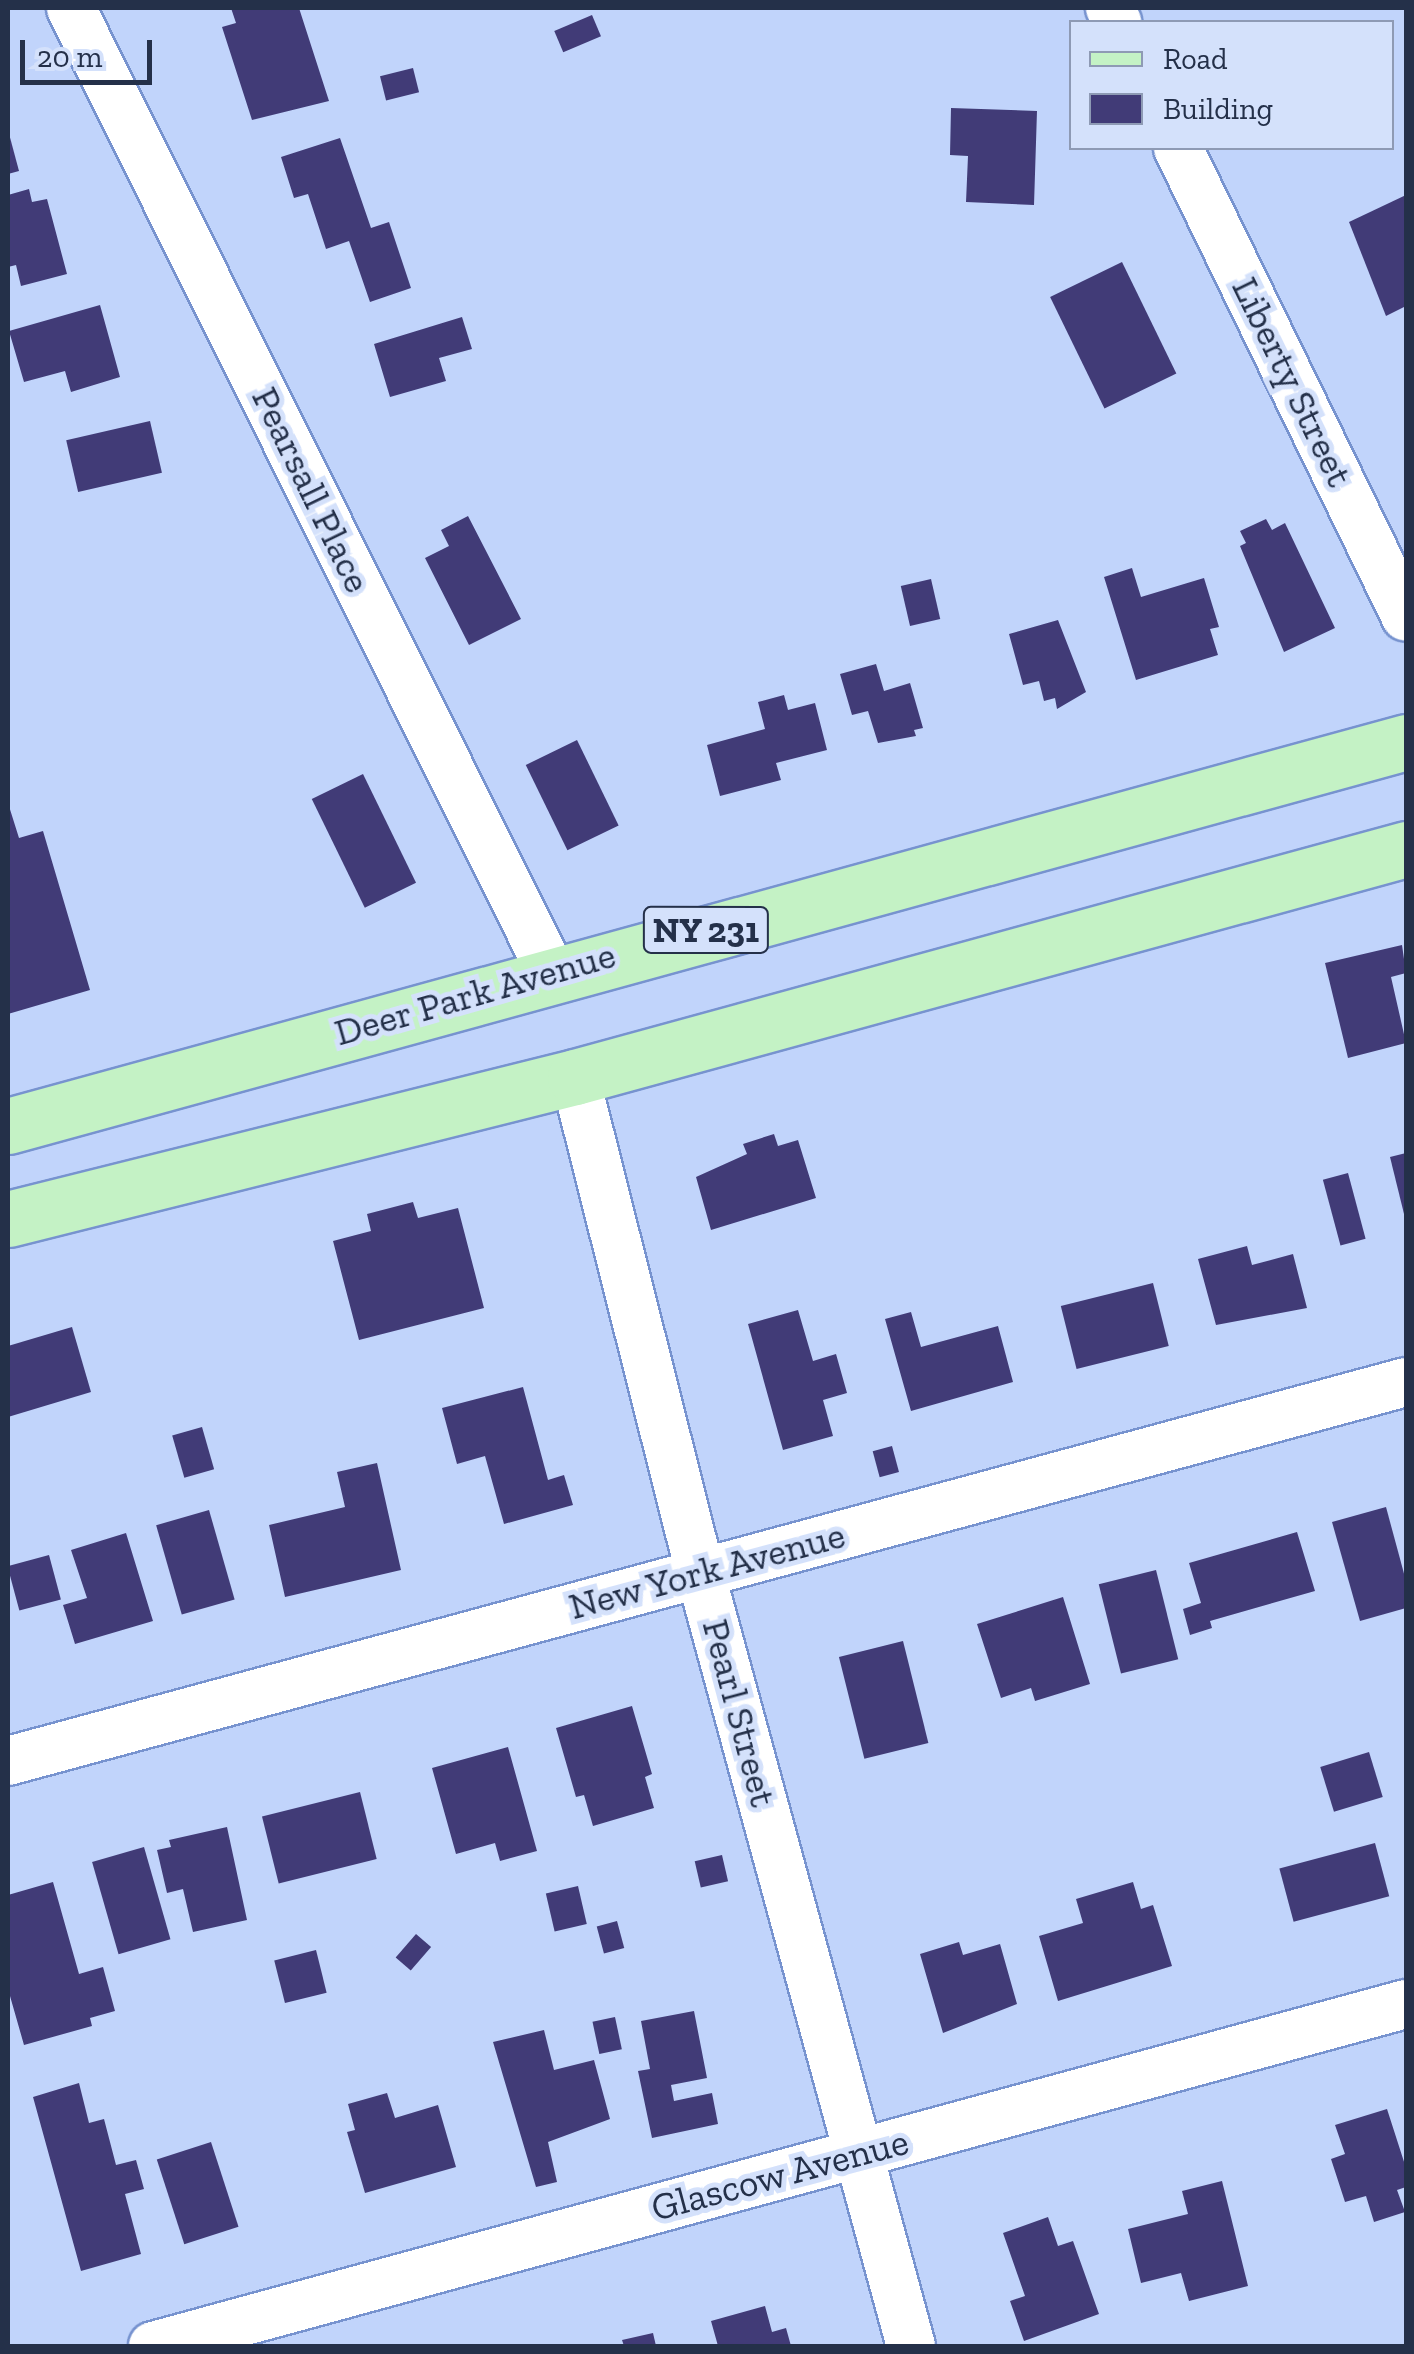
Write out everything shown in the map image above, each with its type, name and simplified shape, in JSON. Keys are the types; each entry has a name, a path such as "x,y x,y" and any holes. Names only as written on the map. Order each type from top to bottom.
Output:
{"main road":[{"name":"Deer Park Avenue","path":"8,1126 550,972 1406,742"},
{"path":"8,1219 575,1077 1406,849"}],"street":[{"name":"Pearsall Place","path":"71,8 550,972"},
{"name":"Liberty Street","path":"1179,150 1406,617"},
{"name":"Pearl Street","path":"575,1077 700,1572 910,2346"},
{"name":"New York Avenue","path":"8,1761 1406,1382"},
{"name":"Glascow Avenue","path":"153,2346 1406,2004"}],"building":[{"path":"231,8 299,8 329,101 252,120 222,27 236,23"},
{"path":"592,15 601,36 563,52 554,31"},
{"path":"413,68 419,92 386,100 380,76"},
{"path":"951,108 1037,111 1034,205 966,202 968,156 950,155"},
{"path":"8,130 19,171 8,174"},
{"path":"340,138 371,228 389,222 411,288 370,302 349,241 326,249 308,194 294,198 281,157"},
{"path":"29,189 32,202 47,199 67,274 21,286 16,265 8,267 8,195"},
{"path":"1406,195 1406,306 1386,316 1349,222"},
{"path":"1122,262 1176,373 1104,409 1050,297"},
{"path":"100,305 120,377 71,392 65,371 24,382 9,331"},
{"path":"462,317 472,349 439,358 446,381 390,397 374,344"},
{"path":"150,421 162,473 78,492 66,440"},
{"path":"468,516 521,619 469,645 425,558 449,546 441,530"},
{"path":"1266,519 1272,530 1285,523 1335,628 1284,652 1240,546 1246,543 1240,531"},
{"path":"1132,568 1141,597 1204,578 1219,627 1210,629 1218,655 1136,680 1104,577"},
{"path":"931,579 940,619 910,626 901,586"},
{"path":"1058,620 1086,692 1057,709 1055,698 1044,701 1039,681 1023,685 1009,634"},
{"path":"876,664 884,691 910,683 923,728 914,730 916,736 878,743 868,711 852,715 840,674"},
{"path":"784,695 788,710 815,703 827,750 776,763 781,780 720,796 707,745 765,729 758,702"},
{"path":"577,740 619,825 567,850 526,765"},
{"path":"363,774 416,883 365,908 312,799"},
{"path":"8,803 19,838 43,831 90,990 8,1014"},
{"path":"1402,945 1406,973 1391,977 1406,1043 1348,1058 1325,963"},
{"path":"774,1134 778,1146 798,1140 816,1198 711,1230 696,1177 747,1154 743,1144"},
{"path":"1406,1153 1406,1218 1405,1218 1390,1157"},
{"path":"1348,1173 1366,1239 1340,1245 1323,1180"},
{"path":"413,1202 418,1218 458,1208 484,1308 359,1340 333,1241 371,1231 367,1214"},
{"path":"1247,1246 1252,1265 1293,1254 1307,1308 1216,1325 1198,1259"},
{"path":"1153,1283 1169,1346 1077,1369 1061,1306"},
{"path":"798,1310 813,1361 836,1354 847,1393 823,1400 833,1436 783,1450 748,1324"},
{"path":"911,1312 921,1347 998,1326 1013,1382 911,1411 885,1319"},
{"path":"72,1327 91,1392 8,1417 8,1346"},
{"path":"523,1387 548,1480 564,1475 573,1505 504,1524 485,1456 457,1464 442,1408"},
{"path":"202,1427 214,1469 184,1478 172,1436"},
{"path":"892,1446 899,1472 880,1477 873,1451"},
{"path":"377,1463 401,1570 285,1597 269,1525 345,1507 337,1472"},
{"path":"1386,1507 1406,1581 1406,1608 1360,1621 1332,1522"},
{"path":"209,1510 235,1599 182,1615 156,1525"},
{"path":"1297,1532 1315,1591 1210,1621 1212,1628 1190,1635 1183,1609 1201,1603 1189,1563"},
{"path":"126,1533 153,1621 75,1644 63,1605 87,1598 71,1550"},
{"path":"49,1555 61,1599 19,1611 8,1566"},
{"path":"1156,1570 1178,1659 1121,1674 1099,1584"},
{"path":"1063,1597 1090,1684 1035,1701 1031,1688 1001,1698 977,1624"},
{"path":"903,1641 928,1743 864,1759 839,1657"},
{"path":"632,1706 652,1774 645,1777 654,1808 593,1826 584,1795 576,1797 556,1728"},
{"path":"508,1747 537,1851 500,1861 495,1843 456,1854 432,1768"},
{"path":"1369,1752 1383,1797 1334,1812 1320,1767"},
{"path":"360,1792 377,1859 279,1883 262,1816"},
{"path":"227,1827 247,1920 193,1932 183,1889 167,1893 157,1850 171,1847 169,1840"},
{"path":"1375,1843 1389,1896 1294,1922 1279,1869"},
{"path":"144,1847 170,1939 119,1954 92,1862"},
{"path":"722,1855 728,1881 701,1888 695,1861"},
{"path":"53,1882 79,1974 103,1967 115,2011 90,2018 92,2026 24,2045 8,1989 8,1895"},
{"path":"1133,1882 1141,1909 1153,1905 1172,1966 1058,2001 1039,1936 1083,1923 1076,1899"},
{"path":"578,1886 587,1924 555,1931 546,1893"},
{"path":"617,1921 624,1948 604,1953 597,1926"},
{"path":"416,1934 431,1947 411,1971 396,1957"},
{"path":"959,1942 963,1955 1000,1944 1017,2004 943,2033 920,1954"},
{"path":"316,1950 327,1993 285,2003 274,1960"},
{"path":"694,2011 707,2078 671,2085 674,2101 712,2093 718,2124 652,2138 638,2071 650,2069 641,2021"},
{"path":"615,2017 622,2049 599,2054 593,2022"},
{"path":"544,2030 554,2070 594,2060 610,2119 548,2142 557,2182 536,2187 493,2042"},
{"path":"79,2083 89,2123 104,2119 116,2165 136,2160 144,2189 125,2194 141,2254 81,2271 33,2097"},
{"path":"387,2093 395,2118 438,2105 456,2167 365,2193 347,2132 355,2130 348,2104"},
{"path":"1387,2109 1406,2168 1406,2187 1397,2190 1405,2212 1374,2222 1366,2196 1345,2202 1331,2159 1345,2154 1335,2125"},
{"path":"211,2142 239,2227 184,2244 157,2160"},
{"path":"1222,2181 1248,2286 1189,2301 1181,2273 1141,2283 1128,2229 1188,2214 1182,2191"},
{"path":"1048,2217 1058,2246 1073,2241 1099,2314 1024,2341 1010,2301 1025,2296 1003,2233"},
{"path":"765,2306 772,2332 786,2328 791,2346 718,2346 711,2321"},
{"path":"653,2333 656,2346 624,2346 622,2340"}]}
